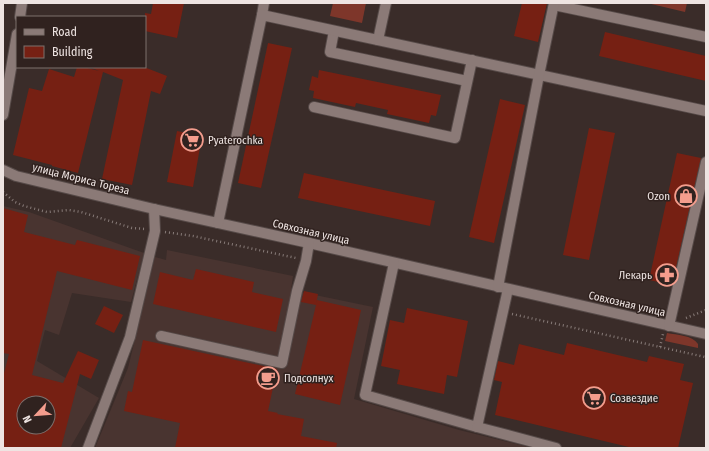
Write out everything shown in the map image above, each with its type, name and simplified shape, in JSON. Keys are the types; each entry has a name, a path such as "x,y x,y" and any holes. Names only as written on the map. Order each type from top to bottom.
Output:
{"street":[{"path":"20,16 22,3"},
{"path":"218,223 264,3"},
{"path":"378,40 386,3"},
{"path":"498,287 554,4 706,37"},
{"path":"262,15 706,111"},
{"path":"334,31 330,52 467,82"},
{"path":"3,115 16,40"},
{"path":"314,107 455,138 472,60"},
{"path":"666,328 706,162"},
{"name":"улица Мориса Тореза","path":"3,170 16,176 154,209"},
{"path":"88,448 130,337 155,231 154,209"},
{"name":"Совхозная улица","path":"154,209 508,289 666,328 706,334"},
{"path":"161,336 282,363 309,243"},
{"path":"394,263 365,395 556,448"},
{"path":"477,427 508,289"}],"path":[{"path":"3,192 15,202 47,212 69,210 81,212 132,228 193,236 306,261"},
{"path":"502,312 705,357"},
{"path":"660,347 666,328"}],"shaded area":[{"path":"333,3 366,3 362,23 330,16"},
{"path":"647,3 687,3 685,12"},
{"path":"3,206 29,212 144,253 131,302 72,293 59,335 45,330 37,361 99,398 70,448 3,448"},
{"path":"167,250 293,276 291,290 373,307 354,399 459,430 533,448 95,448 128,368 155,257 166,260"},
{"path":"667,333 692,339 698,344 698,348 665,341"}],"building":[{"path":"153,3 184,3 177,38 146,31 145,13 151,14"},
{"path":"522,3 547,3 538,42 514,36"},
{"path":"605,32 706,56 706,81 599,56"},
{"path":"268,43 292,48 261,188 238,183"},
{"path":"77,68 88,68 99,71 92,68 146,68 167,76 160,94 151,91 132,185 102,179 123,80 103,72 78,173 13,155 29,88 42,91 49,69 74,77"},
{"path":"319,70 441,95 436,116 431,115 429,123 387,114 388,110 356,103 355,107 313,98 314,91 309,90 312,76 318,78"},
{"path":"500,99 525,105 494,243 469,237"},
{"path":"589,128 615,133 589,260 563,255"},
{"path":"177,131 202,136 193,187 167,182"},
{"path":"677,153 701,158 672,285 649,280"},
{"path":"304,173 435,201 430,226 298,198"},
{"path":"3,208 28,215 24,232 75,245 77,240 140,256 132,290 57,271 32,375 63,383 78,351 99,360 91,379 80,374 61,448 3,448 3,377 9,354 3,353"},
{"path":"196,269 254,282 252,292 283,299 276,332 153,304 160,272 193,280"},
{"path":"304,291 318,294 316,304 317,300 361,310 340,405 295,394 316,305 301,302"},
{"path":"104,306 123,315 114,333 95,324"},
{"path":"407,308 468,321 457,377 447,375 444,394 397,384 400,370 381,366 390,320 404,323"},
{"path":"143,340 277,369 268,411 304,419 301,436 337,443 336,448 175,448 180,423 124,411 128,391 132,392"},
{"name":"Созвездие","path":"567,343 647,362 649,356 684,364 680,380 693,383 678,448 633,448 495,415 502,382 494,380 498,361 514,365 519,344 564,355"}],"place":[{"name":"Pyaterochka","path":"192,140"},
{"name":"Ozon","path":"686,196"},
{"name":"Лекарь","path":"667,275"},
{"name":"Подсолнух","path":"268,378"},
{"name":"Созвездие","path":"594,398"}]}
